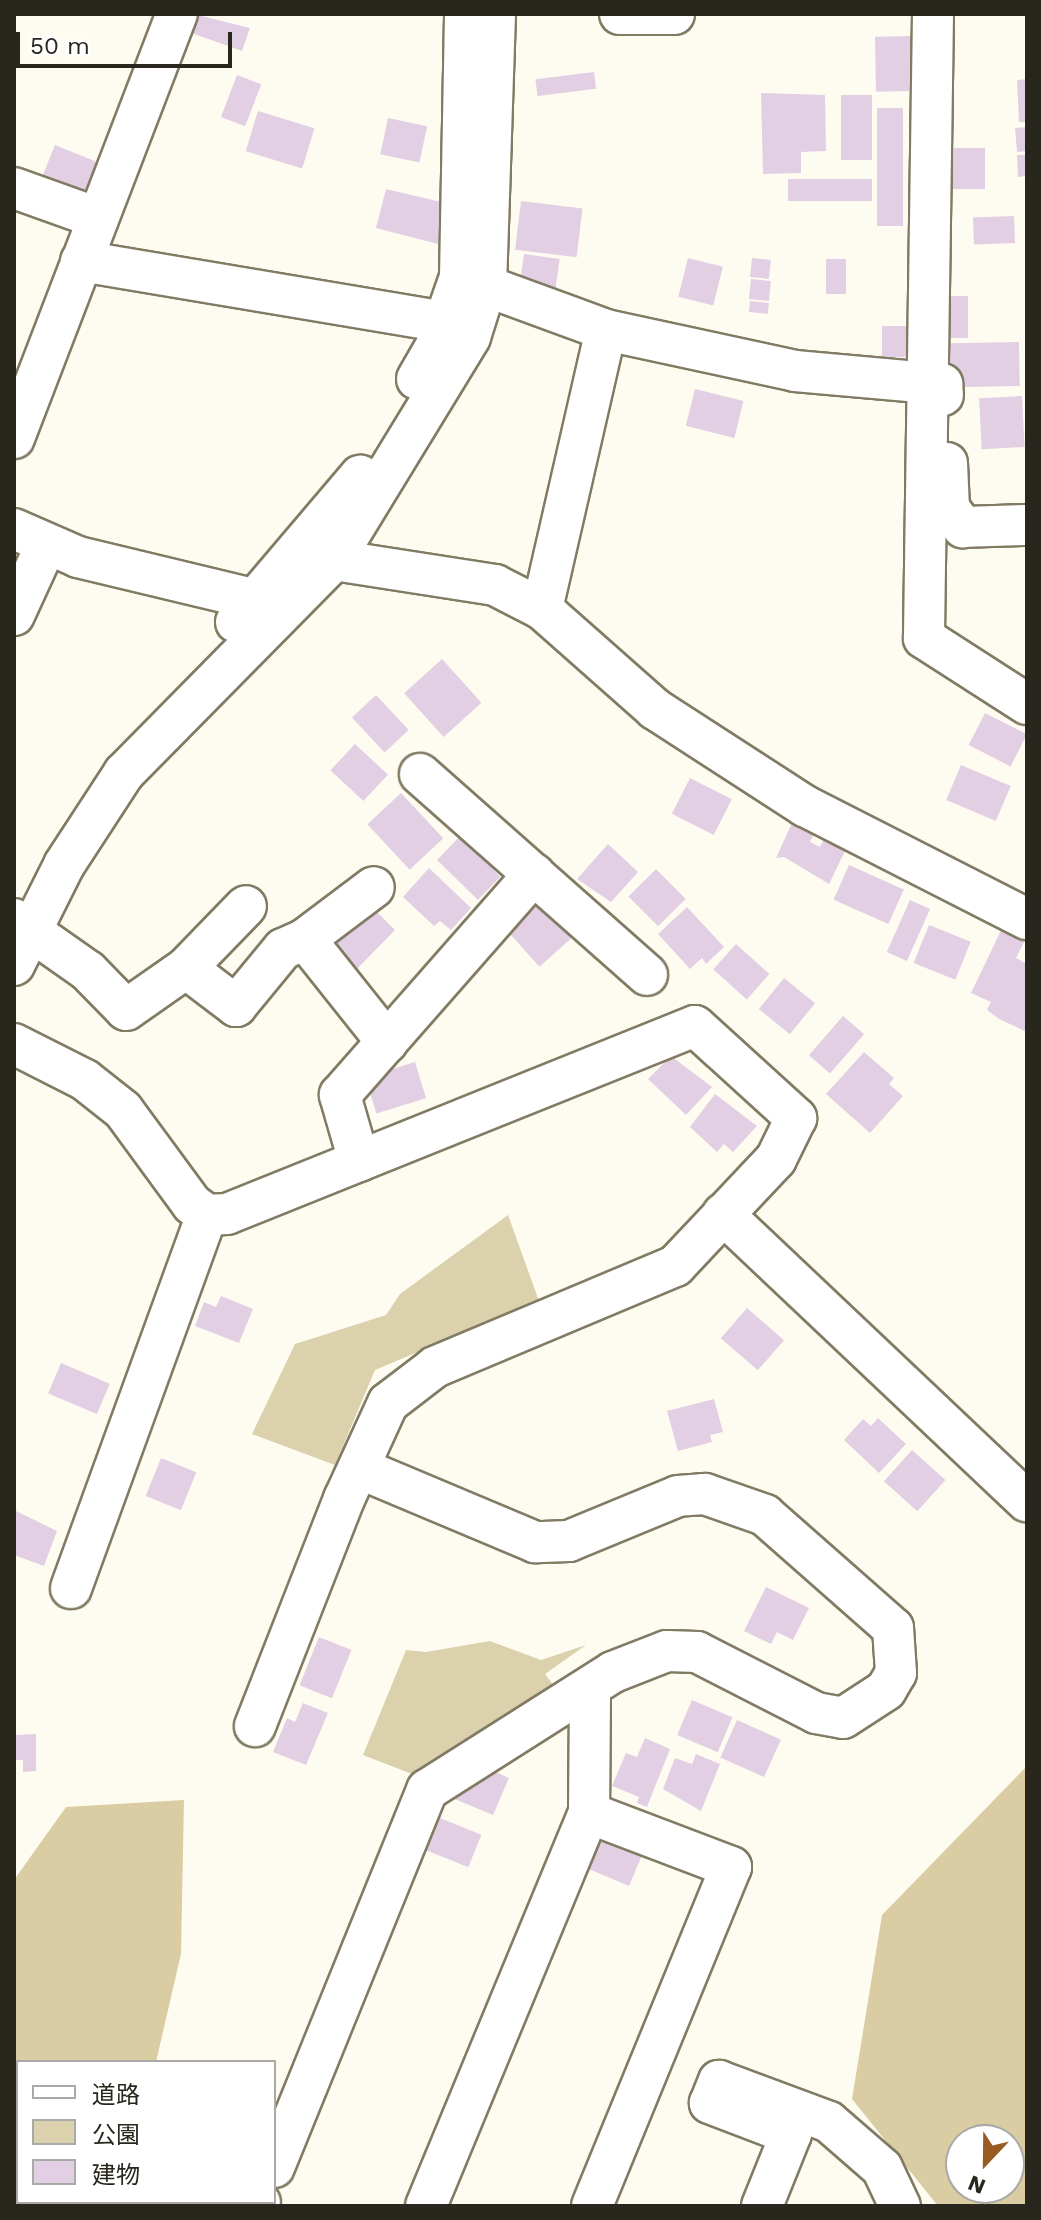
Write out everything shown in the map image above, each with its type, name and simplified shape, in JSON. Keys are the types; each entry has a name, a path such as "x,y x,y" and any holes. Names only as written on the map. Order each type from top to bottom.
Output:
{"street":[{"path":"14,438 177,14"},
{"path":"464,308 460,277 464,207 465,14"},
{"path":"14,965 20,917 64,814 100,760 272,604 322,549 348,495 436,346 464,308 495,14"},
{"path":"620,14 674,14"},
{"path":"933,14 924,638 1027,704"},
{"path":"14,188 98,218"},
{"path":"81,261 464,308 606,330 795,371 942,384 949,508 963,527 1027,525"},
{"path":"542,609 606,330"},
{"path":"14,615 30,537 272,604"},
{"path":"322,549 495,585 542,609 655,709 805,806 1027,919"},
{"path":"420,774 647,975"},
{"path":"359,1161 340,1095 534,874"},
{"path":"186,968 236,1006 283,949 305,939 374,887"},
{"path":"20,917 88,971 126,1010 186,968 246,906"},
{"path":"305,939 387,1042"},
{"path":"14,1044 85,1080 123,1110 192,1204 207,1215 227,1214 695,1026 796,1118 776,1159 675,1266 435,1367 400,1390 388,1403 361,1469 344,1499 255,1726"},
{"path":"723,1214 1027,1501"},
{"path":"71,1588 207,1215"},
{"path":"276,2162 427,1790 637,1658 667,1651 697,1652 816,1713 843,1718 886,1690 896,1673 898,1653 893,1628 765,1515 731,1502 705,1494 678,1496 569,1541 535,1542 361,1469"},
{"path":"426,2206 589,1813 590,1688"},
{"path":"589,1813 731,1867 592,2206"},
{"path":"762,2206 791,2134 710,2103 719,2081 829,2122 882,2168 900,2206"}],"green space":[{"path":"508,1215 539,1301 375,1370 335,1465 252,1434 295,1344 386,1315 400,1294"},
{"path":"490,1641 541,1660 586,1645 545,1674 554,1686 412,1774 363,1755 406,1650 426,1652"}],"shaded area":[{"path":"1027,1766 1027,2206 938,2206 852,2099 882,1915"},
{"path":"184,1800 181,1954 156,2060 16,2060 16,2204 146,2206 14,2206 14,1880 66,1807"}],"building":[{"path":"194,14 250,28 242,51 186,31"},
{"path":"912,36 913,91 876,92 875,37"},
{"path":"594,72 596,89 538,96 535,79"},
{"path":"237,75 261,84 245,126 221,117"},
{"path":"1027,79 1027,122 1019,122 1017,80"},
{"path":"761,93 825,95 826,151 801,152 801,173 763,174"},
{"path":"841,95 872,95 872,160 841,160"},
{"path":"877,108 903,108 903,226 877,226"},
{"path":"258,111 314,128 302,168 246,151"},
{"path":"388,118 427,126 419,163 380,154"},
{"path":"1027,127 1027,151 1017,152 1015,128"},
{"path":"55,145 103,164 87,204 39,185"},
{"path":"940,148 985,148 985,189 940,189"},
{"path":"1017,155 1027,155 1027,176 1018,177"},
{"path":"788,179 872,179 872,201 788,201"},
{"path":"386,189 441,202 438,244 376,228"},
{"path":"521,201 583,209 577,257 515,250"},
{"path":"1014,216 1015,243 974,244 973,217"},
{"path":"524,254 560,259 555,296 519,291"},
{"path":"688,258 723,267 713,306 678,297"},
{"path":"752,258 771,260 769,279 750,277"},
{"path":"826,259 846,259 846,294 826,294"},
{"path":"751,279 771,281 769,301 749,299"},
{"path":"945,296 968,296 968,338 945,338"},
{"path":"750,301 769,303 768,314 749,312"},
{"path":"882,326 914,326 914,357 882,357"},
{"path":"1019,342 1020,386 950,387 949,343"},
{"path":"695,389 744,401 734,438 686,426"},
{"path":"1022,396 1025,447 982,449 979,398"},
{"path":"442,659 481,703 444,737 404,693"},
{"path":"376,695 409,730 385,753 352,718"},
{"path":"985,713 1027,734 1011,766 969,745"},
{"path":"355,744 388,775 363,801 330,770"},
{"path":"961,765 1011,786 996,821 946,800"},
{"path":"690,778 732,799 714,835 672,814"},
{"path":"401,793 443,838 410,870 367,824"},
{"path":"797,812 820,822 810,842 820,847 824,839 846,849 829,884 784,857 776,858"},
{"path":"464,832 496,863 491,867 500,877 478,900 437,860"},
{"path":"608,844 638,872 611,902 577,879"},
{"path":"849,865 904,889 888,924 834,900"},
{"path":"429,868 471,908 451,930 440,921 434,926 403,897"},
{"path":"656,869 686,899 658,926 628,897"},
{"path":"910,900 930,909 907,961 887,952"},
{"path":"540,903 571,938 539,967 508,932"},
{"path":"371,906 395,930 354,972 333,951 339,945 327,934"},
{"path":"687,907 724,947 706,964 702,958 690,969 658,934"},
{"path":"1005,922 1027,936 1016,958 1027,964 1027,1032 999,1019 987,1010 991,1002 971,993"},
{"path":"929,925 971,942 955,980 914,963"},
{"path":"736,944 769,974 747,999 713,969"},
{"path":"784,978 815,1003 790,1034 759,1009"},
{"path":"843,1016 864,1034 830,1074 809,1055"},
{"path":"864,1052 894,1078 889,1084 903,1096 870,1133 826,1094"},
{"path":"671,1056 712,1087 686,1115 648,1079"},
{"path":"415,1062 426,1098 376,1114 365,1077"},
{"path":"715,1094 757,1126 733,1152 724,1144 717,1152 690,1127"},
{"path":"221,1296 253,1309 239,1343 195,1326 204,1302 216,1307"},
{"path":"747,1308 784,1340 758,1370 721,1338"},
{"path":"61,1363 110,1384 97,1414 48,1393"},
{"path":"714,1399 723,1432 710,1435 712,1442 678,1451 667,1411"},
{"path":"878,1418 906,1444 879,1473 844,1440 863,1419 871,1426"},
{"path":"912,1450 945,1480 917,1511 884,1481"},
{"path":"161,1458 196,1472 181,1510 146,1496"},
{"path":"16,1511 57,1531 44,1566 14,1555"},
{"path":"766,1587 809,1608 793,1640 777,1632 771,1644 744,1631"},
{"path":"319,1637 351,1650 332,1698 300,1685"},
{"path":"692,1700 733,1717 718,1752 677,1735"},
{"path":"303,1703 328,1713 306,1765 273,1752 287,1718 295,1722"},
{"path":"737,1720 781,1740 764,1777 720,1757"},
{"path":"36,1734 36,1771 23,1772 23,1760 15,1760 15,1735"},
{"path":"645,1738 670,1749 647,1807 637,1803 639,1797 612,1786 626,1753 637,1757"},
{"path":"696,1754 720,1764 701,1811 663,1789 675,1758 692,1764"},
{"path":"475,1763 509,1778 493,1815 452,1798"},
{"path":"435,1816 481,1835 468,1867 422,1848"},
{"path":"597,1834 645,1848 629,1886 584,1867"}]}
